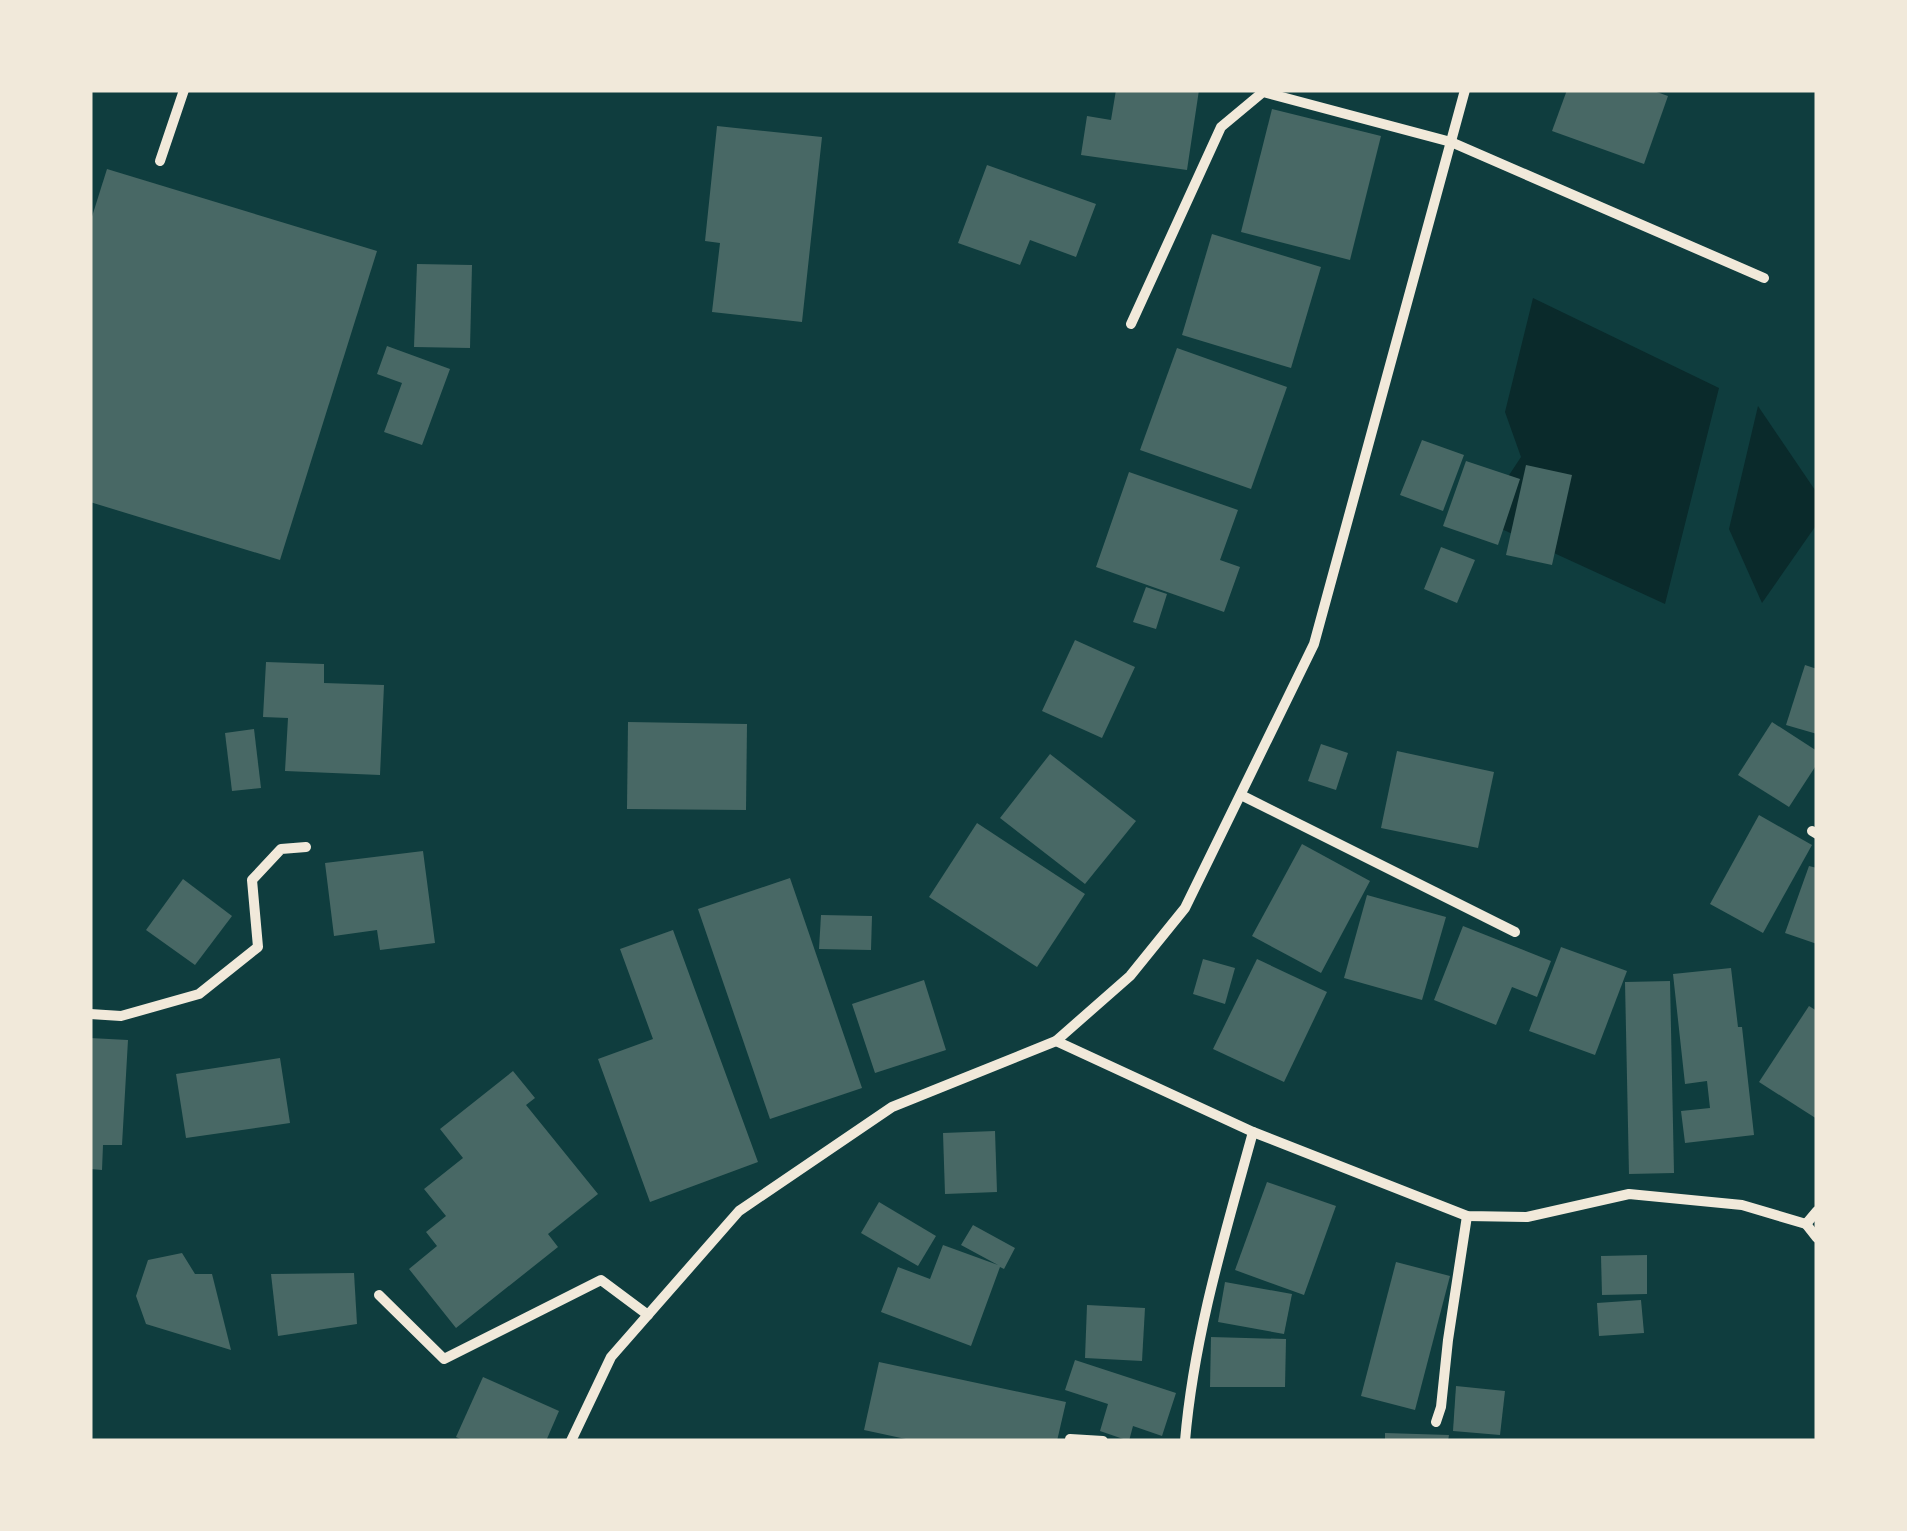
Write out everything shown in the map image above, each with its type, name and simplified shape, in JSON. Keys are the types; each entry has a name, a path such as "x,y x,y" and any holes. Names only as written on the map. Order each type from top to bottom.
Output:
{"street":[{"path":"160,161 184,90"},
{"path":"571,1441 611,1356 739,1211 892,1107 1056,1041 1130,976 1185,908 1314,644 1465,90"},
{"path":"1131,324 1221,127 1263,92 1451,142 1764,278"},
{"path":"1242,796 1516,932"},
{"path":"90,1014 121,1016 198,994 214,982 258,947 252,880 281,848 306,847"},
{"path":"1056,1041 1253,1132 1467,1216 1527,1217 1629,1194 1742,1205 1806,1224 1817,1238"},
{"path":"1184,1441 1189,1390 1210,1289 1253,1132"},
{"path":"1806,1224 1817,1211"},
{"path":"1436,1422 1467,1216"},
{"path":"379,1295 444,1359 602,1280 648,1315"},
{"path":"1070,1439 1104,1441"}],"water":[{"path":"1533,298 1719,388 1665,604 1480,519 1521,457 1505,412"},
{"path":"1758,406 1817,493 1817,524 1762,603 1729,529"}],"building":[{"path":"1116,90 1199,90 1187,170 1081,155 1087,116 1111,120"},
{"path":"1567,90 1651,90 1668,96 1644,164 1552,131"},
{"path":"1272,109 1381,136 1350,260 1241,232"},
{"path":"717,126 822,137 802,322 712,312 720,243 705,241"},
{"path":"987,165 1096,204 1076,257 1030,240 1020,265 958,243"},
{"path":"107,169 377,251 280,560 90,502 90,223"},
{"path":"1212,234 1321,267 1291,368 1182,335"},
{"path":"417,264 472,265 470,348 414,347"},
{"path":"387,346 450,369 422,445 384,432 402,383 377,374"},
{"path":"1177,348 1287,387 1251,489 1140,450"},
{"path":"1422,440 1464,455 1443,511 1400,495"},
{"path":"1466,461 1520,479 1498,545 1443,526"},
{"path":"1526,465 1572,475 1552,565 1506,555"},
{"path":"1129,472 1238,510 1220,560 1240,567 1224,612 1096,567"},
{"path":"1441,547 1475,560 1457,603 1424,589"},
{"path":"1146,587 1167,594 1156,629 1133,622"},
{"path":"1075,640 1135,667 1102,738 1042,711"},
{"path":"266,662 324,664 324,683 384,685 380,775 285,771 288,718 263,717"},
{"path":"1805,665 1817,669 1817,734 1786,725"},
{"path":"628,722 747,724 746,810 627,809"},
{"path":"1772,722 1817,751 1817,764 1789,807 1738,775"},
{"path":"254,729 261,788 232,791 225,733"},
{"path":"1321,744 1348,753 1336,790 1308,781"},
{"path":"1397,751 1494,772 1478,848 1381,828"},
{"path":"1050,754 1136,821 1085,884 1000,818"},
{"path":"1759,815 1812,845 1763,933 1710,904"},
{"path":"977,823 1085,894 1037,967 929,897"},
{"path":"1302,844 1370,881 1321,973 1252,936"},
{"path":"423,851 435,943 380,950 377,930 334,936 325,863"},
{"path":"1809,866 1817,868 1817,944 1785,933"},
{"path":"790,878 862,1088 770,1119 698,909"},
{"path":"183,879 232,916 195,965 146,930"},
{"path":"1367,895 1446,917 1422,1000 1344,978"},
{"path":"821,915 872,916 871,950 819,949"},
{"path":"1463,926 1551,961 1537,997 1512,987 1496,1025 1434,1000"},
{"path":"673,930 758,1162 650,1202 598,1059 653,1039 620,949"},
{"path":"1561,947 1627,971 1595,1055 1529,1031"},
{"path":"1203,959 1235,968 1225,1004 1193,994"},
{"path":"1257,959 1327,992 1284,1082 1213,1049"},
{"path":"1731,968 1754,1135 1685,1143 1681,1111 1710,1108 1707,1081 1685,1084 1673,974"},
{"path":"924,980 946,1050 875,1073 852,1004"},
{"path":"1670,981 1674,1173 1629,1174 1625,982"},
{"path":"1809,1006 1817,1011 1817,1119 1759,1082"},
{"path":"90,1038 128,1040 122,1145 103,1145 102,1170 90,1169"},
{"path":"280,1058 290,1123 186,1138 176,1074"},
{"path":"513,1071 535,1098 526,1105 598,1194 548,1234 558,1247 456,1328 409,1269 437,1246 426,1232 446,1216 424,1189 463,1158 440,1129"},
{"path":"995,1131 997,1192 945,1194 943,1133"},
{"path":"1267,1182 1336,1206 1304,1295 1235,1270"},
{"path":"879,1202 936,1236 918,1266 861,1233"},
{"path":"973,1225 1015,1248 1004,1269 1000,1267 971,1346 881,1312 898,1267 930,1279 943,1245 998,1265 961,1245"},
{"path":"182,1253 195,1274 212,1274 231,1350 146,1324 136,1296 148,1260"},
{"path":"1647,1255 1647,1294 1602,1295 1601,1256"},
{"path":"1396,1262 1450,1276 1415,1410 1361,1396"},
{"path":"354,1273 357,1324 278,1336 271,1274"},
{"path":"1225,1282 1292,1294 1284,1334 1218,1322"},
{"path":"1641,1300 1644,1333 1599,1336 1597,1303"},
{"path":"1087,1305 1145,1308 1142,1361 1085,1358"},
{"path":"1211,1337 1286,1339 1285,1387 1210,1387"},
{"path":"1075,1360 1176,1393 1162,1436 1133,1426 1129,1441 1100,1431 1108,1404 1065,1390"},
{"path":"879,1362 1066,1402 1057,1441 915,1441 864,1430"},
{"path":"483,1377 559,1411 546,1441 465,1441 456,1437"},
{"path":"1456,1386 1505,1391 1500,1435 1453,1431"},
{"path":"1385,1433 1449,1435 1448,1441 1385,1441"}]}
